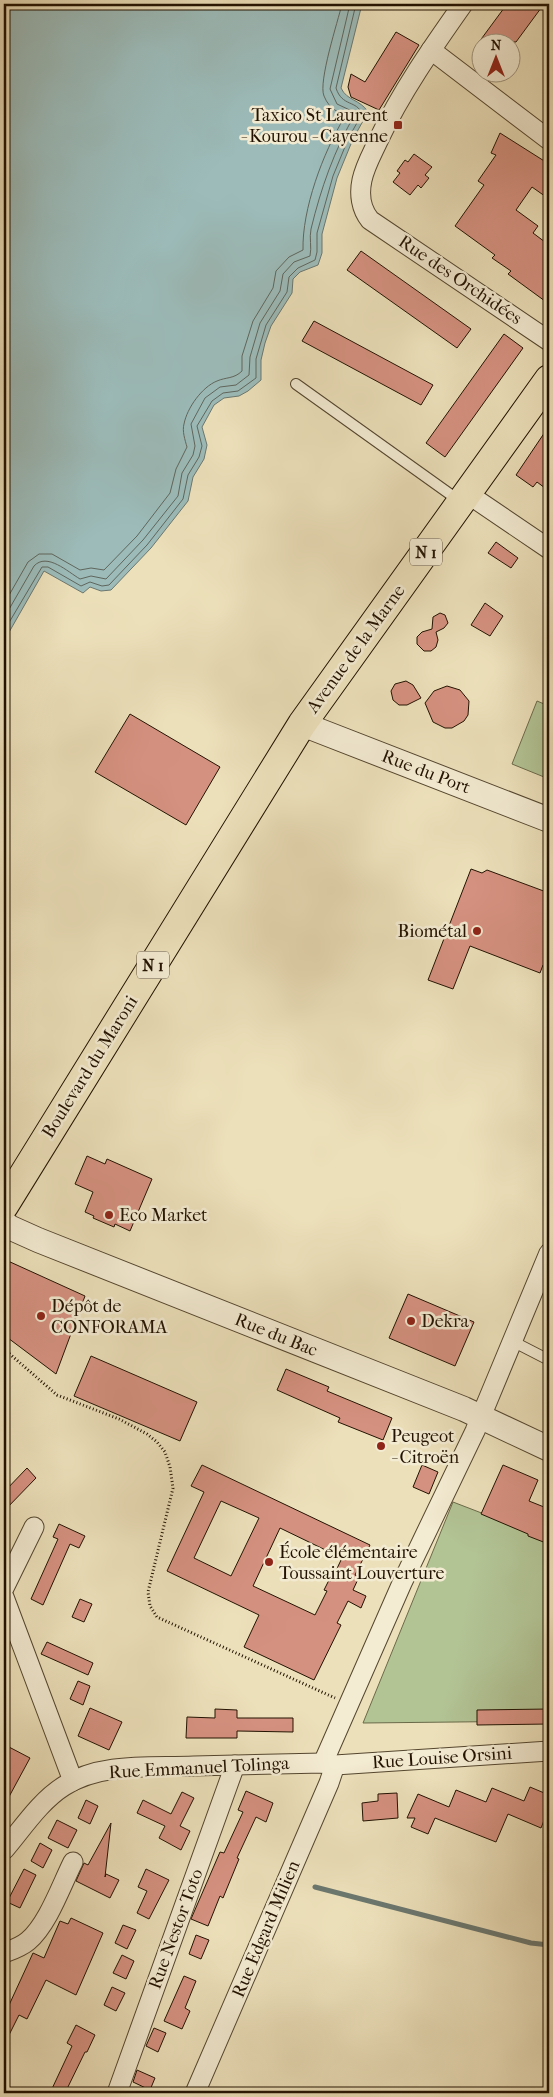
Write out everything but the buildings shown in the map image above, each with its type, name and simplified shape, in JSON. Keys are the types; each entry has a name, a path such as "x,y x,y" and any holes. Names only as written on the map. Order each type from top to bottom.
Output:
{"main road":[{"name":"Avenue de la Marne","path":"302,724 549,379"},
{"name":"Boulevard du Maroni","path":"4,1206 302,724"}],"street":[{"path":"462,4 431,50 549,140"},
{"name":"Rue des Orchidées","path":"431,50 401,97 364,172 361,191 362,204 370,220 549,341"},
{"path":"465,498 549,549"},
{"name":"Rue du Port","path":"302,724 549,820"},
{"name":"Rue du Bac","path":"4,1222 9,1227 38,1240 480,1417 549,1449"},
{"name":"Rue Edgard Milien","path":"195,2093 325,1792 329,1764 350,1704 402,1583 476,1431 480,1417 549,1253"},
{"path":"4,1588 34,1528"},
{"path":"4,1597 73,1781"},
{"name":"Rue Louise Orsini","path":"329,1764 549,1751"},
{"name":"Rue Emmanuel Tolinga","path":"7,1839 55,1793 73,1781 97,1772 125,1769 235,1765 329,1764"},
{"name":"Rue Nestor Toto","path":"117,2093 235,1765"},
{"path":"4,1953 17,1948 35,1934 73,1862"}],"lane":[{"path":"296,384 465,498"},
{"path":"512,1341 549,1360"}],"path":[{"path":"4,1349 28,1368 51,1391 64,1398 119,1419 147,1434 165,1452 173,1478 173,1488 148,1592 150,1606 158,1617 350,1704"}],"green space":[{"path":"537,701 549,706 549,779 512,764"},
{"path":"453,1502 549,1539 549,1721 363,1723"}],"water":[{"path":"4,4 362,4 341,88 368,112 353,139 337,178 322,234 322,253 318,265 300,272 293,279 292,293 271,326 265,343 261,360 261,380 239,396 224,398 214,405 202,427 207,445 204,459 193,477 188,501 151,548 111,590 101,591 90,587 83,593 44,571 4,641"}],"waterway":[{"path":"315,1887 531,1943 549,1945"}],"place":[{"name":"Taxico St Laurent - Kourou - Cayenne","path":"398,125"},
{"name":"Biométal","path":"477,931"},
{"name":"Eco Market","path":"109,1215"},
{"name":"Dépôt de CONFORAMA","path":"41,1316"},
{"name":"Dekra","path":"411,1321"},
{"name":"Peugeot - Citroën","path":"381,1446"},
{"name":"École élémentaire Toussaint Louverture","path":"269,1562"}]}
